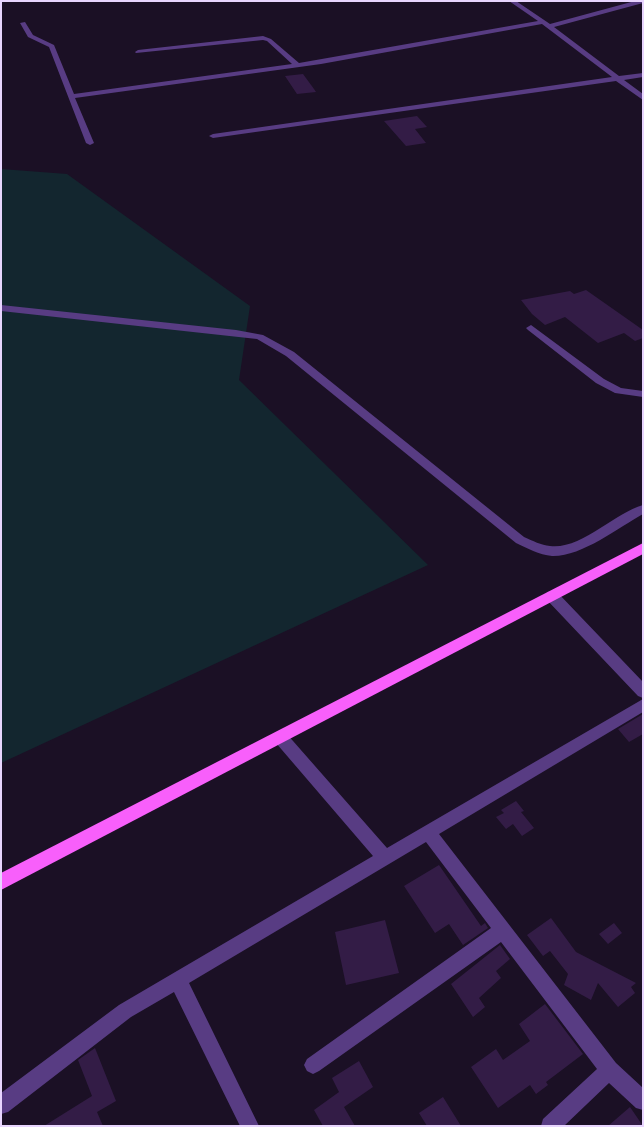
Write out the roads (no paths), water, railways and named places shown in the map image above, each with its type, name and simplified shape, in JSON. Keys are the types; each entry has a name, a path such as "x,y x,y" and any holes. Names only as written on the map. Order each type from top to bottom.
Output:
{"main road":[{"path":"1,882 643,548"}],"street":[{"path":"512,1 547,24 643,98"},
{"path":"71,96 297,65 547,24 643,1"},
{"path":"24,23 30,36 52,46 90,143"},
{"path":"138,52 263,38 269,40 297,65"},
{"path":"213,136 643,75"},
{"path":"1,308 70,317 189,327 260,337 290,354 520,540 543,550 557,551 577,544 643,509"},
{"path":"531,328 600,381 618,391 643,394"},
{"path":"552,596 643,692"},
{"path":"1,1105 125,1011 643,705"},
{"path":"281,738 385,858"},
{"path":"429,833 609,1070 643,1101"},
{"path":"313,1065 503,930"},
{"path":"178,980 250,1126"},
{"path":"550,1126 609,1070"}]}
